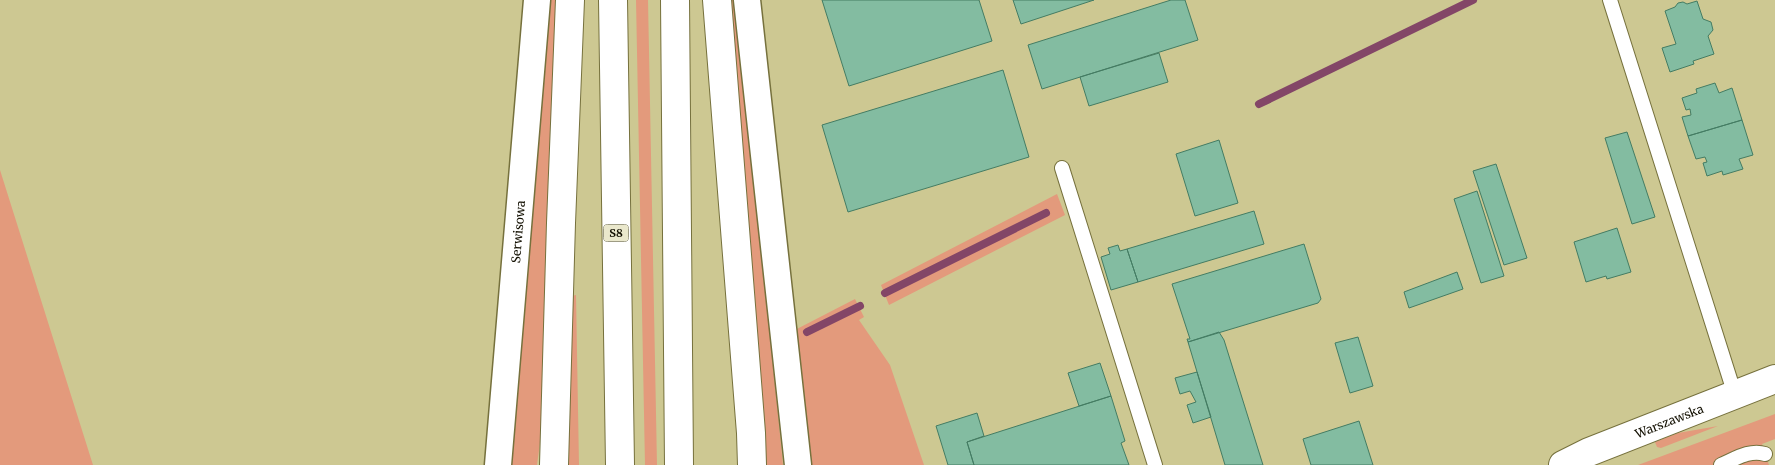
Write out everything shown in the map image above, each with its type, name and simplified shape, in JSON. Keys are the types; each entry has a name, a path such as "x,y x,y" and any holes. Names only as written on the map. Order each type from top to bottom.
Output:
{"main road":[{"path":"554,465 560,233 570,0"},
{"name":"S8","path":"613,0 620,465"},
{"path":"675,0 680,465"},
{"path":"717,0 752,465"},
{"name":"Warszawska","path":"1563,465 1589,452 1775,379"}],"street":[{"name":"Serwisowa","path":"498,465 537,0"},
{"path":"747,0 798,465"}],"lane":[{"path":"1610,0 1735,395"},
{"path":"1062,168 1155,465"},
{"path":"1722,465 1749,453 1759,452 1765,454"}],"shaded area":[{"path":"546,0 560,0 542,428 537,465 510,465"},
{"path":"636,0 648,0 657,465 645,465"},
{"path":"727,0 737,0 783,465 760,465"},
{"path":"0,170 93,465 0,465"},
{"path":"1057,194 1065,215 889,305 881,285"},
{"path":"576,295 579,465 565,465 572,296"},
{"path":"855,299 864,317 859,320 890,365 924,465 808,465 793,331"},
{"path":"1775,414 1775,439 1762,444 1769,465 1638,465"},
{"path":"1718,426 1661,448 1657,447 1655,442 1678,433"}],"building":[{"path":"822,0 979,0 992,41 849,86"},
{"path":"1013,0 1094,0 1021,24"},
{"path":"1171,0 1185,0 1198,40 1042,89 1028,45"},
{"path":"1697,1 1703,19 1711,22 1713,30 1708,36 1714,54 1693,61 1694,64 1670,72 1662,48 1676,44 1665,11 1675,7 1678,3 1683,2 1687,4"},
{"path":"1159,53 1168,82 1089,106 1080,77"},
{"path":"1003,70 1029,157 848,212 822,125"},
{"path":"1715,83 1719,93 1732,88 1742,120 1688,136 1682,117 1691,115 1690,109 1686,110 1682,98 1697,93 1696,89"},
{"path":"1742,120 1753,155 1739,159 1743,169 1723,175 1722,171 1707,176 1703,163 1707,162 1705,157 1696,159 1688,136"},
{"path":"1627,132 1655,217 1632,224 1605,138"},
{"path":"1219,140 1238,203 1195,216 1176,154"},
{"path":"1496,164 1527,258 1504,265 1473,171"},
{"path":"1477,191 1504,276 1481,283 1454,199"},
{"path":"1254,211 1264,244 1138,282 1127,249"},
{"path":"1617,228 1631,272 1607,279 1606,276 1586,282 1574,242"},
{"path":"1304,244 1321,299 1318,303 1188,342 1187,339 1190,339 1172,284"},
{"path":"1118,245 1120,251 1127,249 1138,282 1111,290 1101,257 1110,254 1108,248"},
{"path":"1457,272 1463,289 1409,308 1404,292"},
{"path":"1219,332 1224,340 1263,465 1225,465 1188,342"},
{"path":"1358,337 1373,386 1350,393 1335,343"},
{"path":"1100,363 1111,396 1079,406 1068,373"},
{"path":"1197,372 1211,417 1193,423 1187,405 1196,402 1190,391 1180,394 1175,378"},
{"path":"1111,396 1125,441 1121,443 1129,465 974,465 967,442"},
{"path":"977,413 984,436 967,442 974,465 948,465 936,426"},
{"path":"1359,421 1373,465 1311,465 1303,439"}],"waterway":[{"path":"1259,104 1473,0"},
{"path":"885,293 1046,213"},
{"path":"807,332 860,306"}]}
